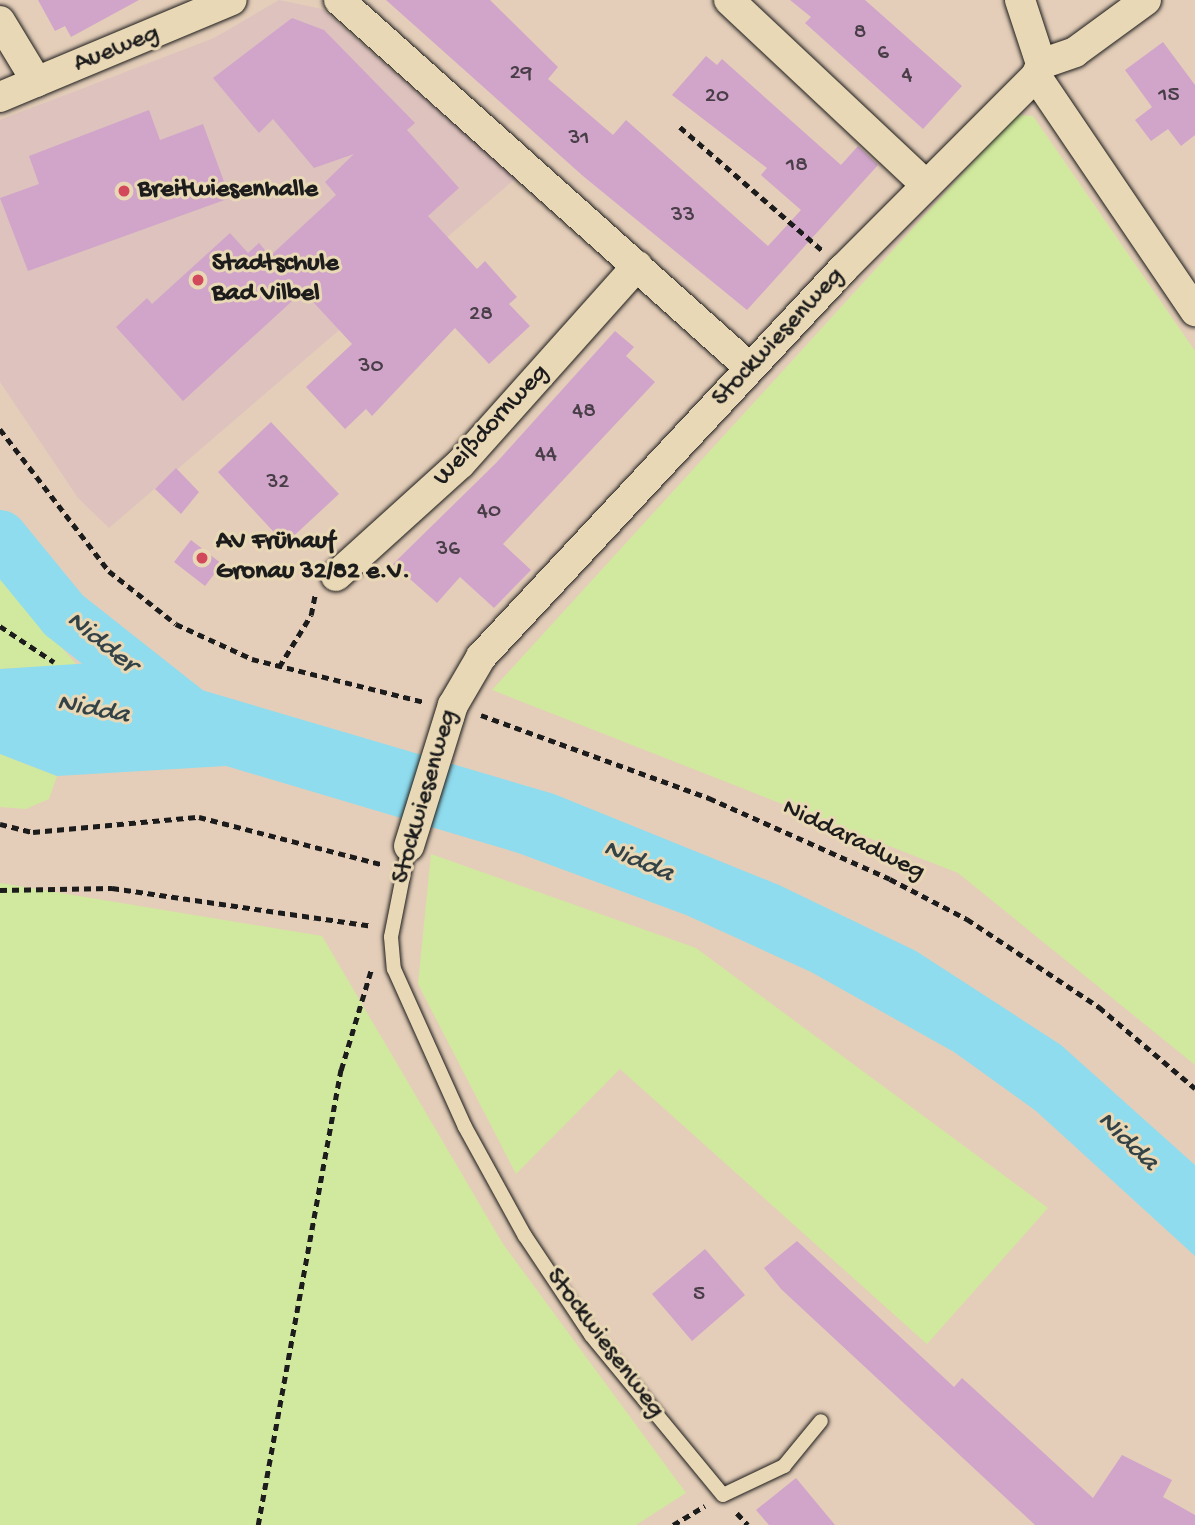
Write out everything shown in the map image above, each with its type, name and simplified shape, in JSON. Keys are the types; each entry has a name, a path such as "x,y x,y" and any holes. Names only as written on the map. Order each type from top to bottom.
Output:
{"street":[{"name":"Aueweg","path":"0,97 232,0"},
{"path":"339,0 750,368"},
{"path":"729,0 925,184"},
{"path":"1039,70 1076,52 1146,0"},
{"path":"1021,4 1039,70 1192,300"},
{"path":"0,21 37,82"},
{"name":"Stockwiesenweg","path":"406,858 451,711 481,657 844,269 1039,70"},
{"name":"Weißdornweg","path":"336,576 468,456 637,266"}],"lane":[{"name":"Stockwiesenweg","path":"406,858 392,932 394,969 435,1065 525,1236 591,1335 723,1495"},
{"path":"723,1495 784,1466 821,1421"}],"path":[{"path":"680,127 844,269"},
{"name":"Niddaradweg","path":"0,429 64,519 136,597 176,624 279,667 451,711 721,803 890,879 967,919 1099,1007 1195,1088"},
{"path":"279,667 311,615 314,596 336,576"},
{"path":"0,626 54,662"},
{"path":"0,824 33,832 199,817 406,858"},
{"path":"0,890 112,888 321,923 392,932 371,970 341,1070 258,1525"},
{"path":"673,1525 723,1495"}],"shaded area":[{"name":"Stadtschule Bad Vilbel","path":"279,0 322,9 516,178 109,528 78,498 0,382 0,120 214,38"}],"green space":[{"path":"1016,115 1033,116 1195,351 1195,1065 958,873 492,690"},
{"path":"0,569 45,629 77,665 0,669"},
{"path":"0,754 57,776 49,799 26,809 0,807"},
{"path":"431,854 696,948 1048,1208 927,1344 620,1069 516,1174 418,984"},
{"path":"0,883 322,936 503,1244 686,1493 636,1525 0,1525"}],"water":[{"name":"Nidda","path":"107,662 554,794 779,885 916,951 1061,1045 1195,1165 1195,1256 1036,1111 954,1052 811,972 686,915 518,853 226,766 57,776 0,754 0,669"}],"building":[{"path":"38,0 139,0 71,37 65,26 55,31"},
{"path":"386,0 490,0 558,67 548,79 613,135 626,120 768,246 801,210 761,175 767,168 672,95 706,56 717,65 722,59 841,165 858,146 878,165 747,310 583,176"},
{"path":"790,0 865,0 962,86 923,129 805,23 811,17"},
{"path":"292,18 324,30 415,123 407,130 459,188 428,216 477,269 485,261 517,297 509,304 530,326 489,364 455,328 372,416 366,409 345,429 306,387 352,344 303,291 183,401 116,327 147,298 152,304 230,233 248,253 259,243 270,256 336,195 325,182 354,154 314,168 273,119 259,133 213,78"},
{"path":"1163,42 1195,85 1195,135 1181,146 1168,129 1151,141 1135,120 1152,107 1125,70"},
{"name":"Breitwiesenhalle","path":"149,110 160,140 203,124 230,198 28,271 0,198 39,184 29,156"},
{"path":"615,331 634,347 626,356 655,382 503,544 531,570 494,608 460,577 437,603 393,564 496,463"},
{"path":"271,422 339,494 285,544 218,472"},
{"path":"176,468 199,492 181,514 155,489"},
{"name":"AV Frühauf Gronau 32/82 e.V.","path":"191,540 222,564 205,586 174,562"},
{"path":"797,1241 954,1387 962,1378 1093,1498 1122,1455 1172,1480 1163,1497 1195,1515 1195,1525 1035,1525 781,1289 764,1268"},
{"path":"705,1249 745,1295 692,1341 652,1294"},
{"path":"796,1478 835,1525 769,1525 756,1510"}],"waterway":[{"name":"Nidder","path":"0,537 64,615 187,712"}],"place":[{"name":"Breitwiesenhalle","path":"124,191"},
{"name":"Stadtschule Bad Vilbel","path":"198,280"},
{"name":"AV Frühauf Gronau 32/82 e.V.","path":"202,558"}]}
